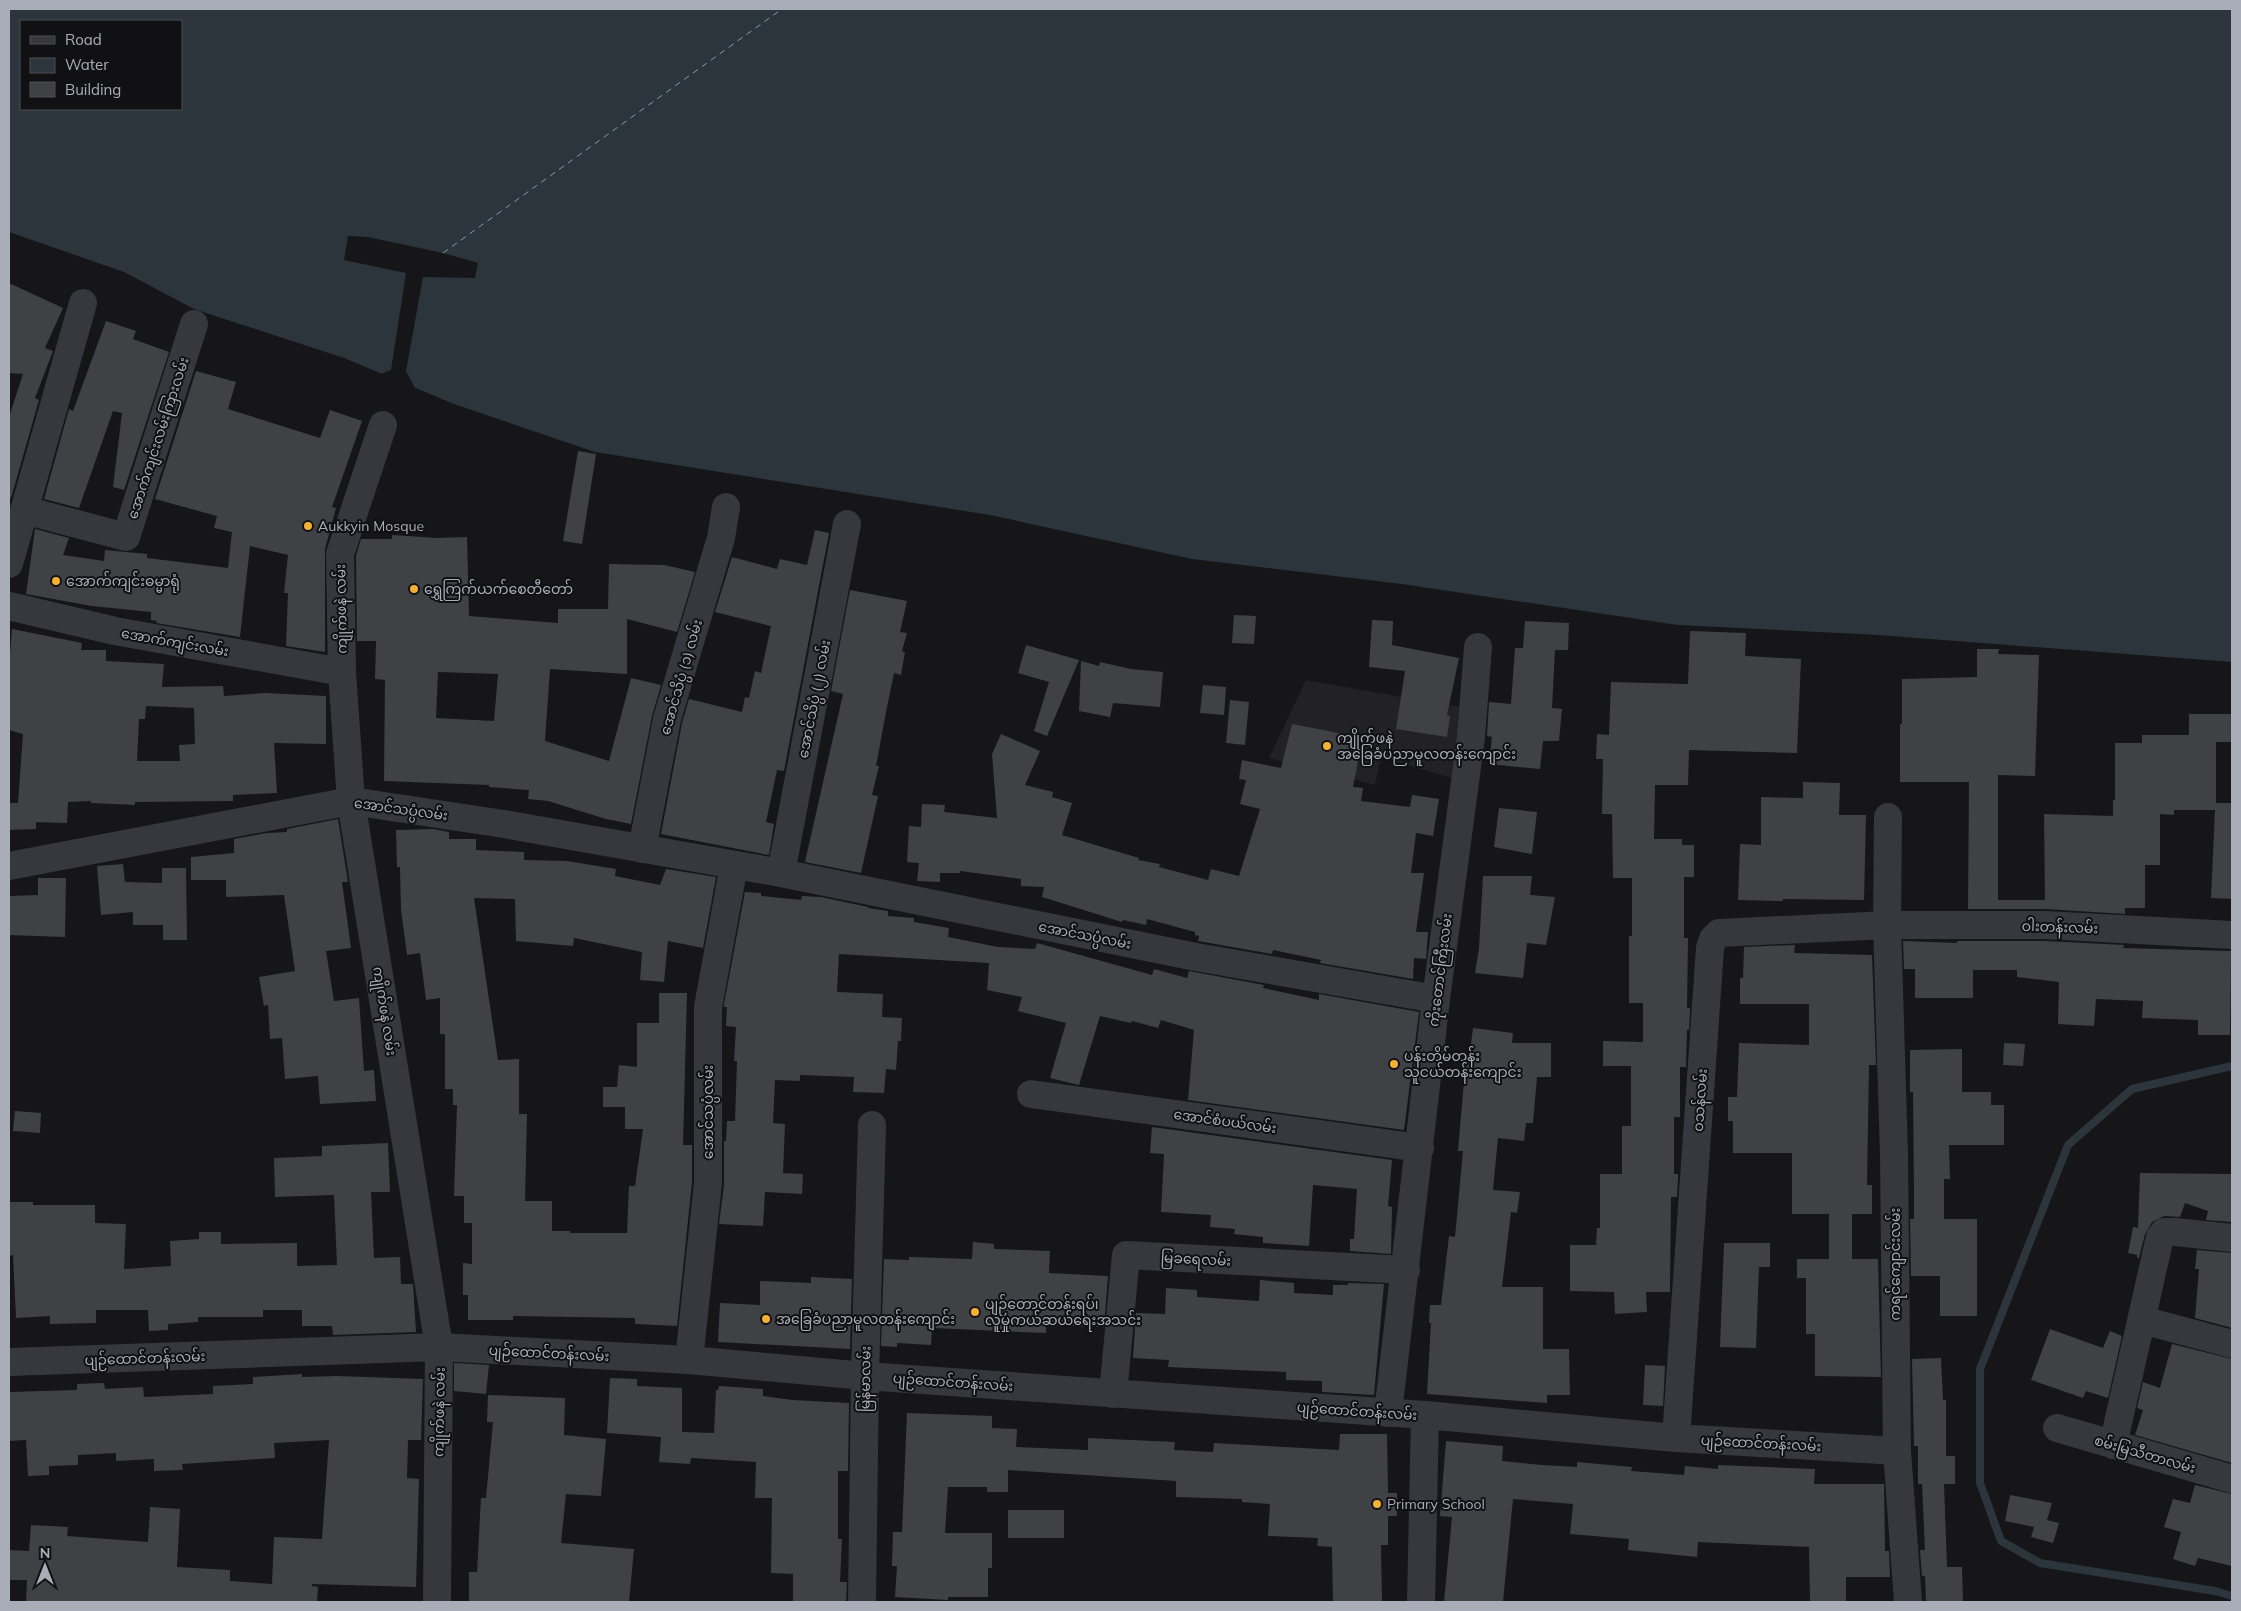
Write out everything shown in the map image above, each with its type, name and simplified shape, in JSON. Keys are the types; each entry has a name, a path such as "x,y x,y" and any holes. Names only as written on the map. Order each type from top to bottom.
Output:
{"street":[{"path":"9,564 83,303"},
{"name":"အောက်ကျင်းလမ်းကြားလမ်း","path":"24,510 126,537 194,324"},
{"name":"ကျိုက်ဖနဲ လမ်း","path":"382,425 340,554 342,672 351,801 440,1347 437,1602"},
{"name":"အောင်သိပ္ပံ (၁) လမ်း","path":"642,849 667,719 721,538 726,507"},
{"name":"အောင်သိပ္ပံ (၂) လမ်း","path":"781,874 847,524"},
{"name":"အောက်ကျင်းလမ်း","path":"9,606 115,630 342,672"},
{"name":"ကိုးတောင်ကြီးလမ်း","path":"1388,1413 1436,998 1471,737 1478,647"},
{"name":"အောင်သပ္ပံလမ်း","path":"9,866 351,801 504,824 734,865 1196,957 1436,998"},
{"name":"ကရင်ကျောင်းလမ်း","path":"1888,817 1887,925 1894,1155 1897,1451 1908,1602"},
{"name":"အောင်သပ္ပံလမ်း","path":"689,1360 708,1183 708,1007 734,865"},
{"name":"ဝါးတန်းလမ်း","path":"1887,925 2045,925 2232,935"},
{"name":"ဝသန်လမ်း","path":"1676,1438 1710,958 1713,939 1719,933 1887,925"},
{"name":"အောင်စံပယ်လမ်း","path":"1031,1094 1420,1148"},
{"name":"မြန်မာလမ်း","path":"862,1602 865,1376 872,1125"},
{"path":"2113,1445 2160,1237 2164,1232 2175,1232 2232,1238"},
{"name":"မြခရေလမ်း","path":"1113,1394 1126,1255 1406,1270"},
{"path":"2142,1320 2232,1344"},
{"name":"ပျဉ်ထောင်တန်းလမ်း","path":"9,1362 440,1347 689,1360 865,1376 1425,1415 1676,1438 1897,1451"},
{"path":"1421,1602 1425,1415"},
{"name":"စမ်းမြသီတာလမ်း","path":"2057,1428 2232,1479"}],"shaded area":[{"path":"1306,680 1470,709 1458,780 1381,757 1375,785 1269,758"}],"water":[{"path":"9,9 2232,9 2232,662 1878,635 1678,625 1402,584 1192,559 990,515 595,452 454,404 344,358 194,309 124,272 9,232"}],"pier":[{"path":"348,236 368,237 443,253 478,263 475,278 423,277 406,371 416,390 378,375 391,370 406,273 344,260"}],"building":[{"path":"9,283 63,308 45,348 53,351 35,398 39,400 11,498 9,497 9,417 23,374 9,373"},
{"path":"106,321 136,331 133,339 169,352 124,490 113,487 122,413 113,411 79,508 44,499 69,409 73,411"},
{"path":"196,371 236,382 228,409 320,438 330,410 362,421 332,507 336,508 325,549 325,652 286,646 288,593 284,593 288,555 250,546 240,637 156,623 157,621 151,620 151,612 92,606 26,594 35,529 69,538 63,555 104,561 105,550 147,554 147,558 228,568 232,532 214,528 217,516 155,499"},
{"path":"578,451 596,454 582,544 563,541"},
{"path":"815,530 829,533 784,771 777,770 766,822 774,824 769,855 661,834 682,723 689,699 742,712 745,697 749,698 755,671 761,673 771,626 715,612 732,557 777,569 780,559 807,565"},
{"path":"392,535 437,538 467,537 469,616 558,623 558,609 608,609 609,564 664,565 695,572 677,632 627,619 627,674 550,669 545,741 609,761 631,678 661,685 652,716 631,824 606,819 548,801 528,799 529,790 489,787 489,785 384,781 385,680 375,679 376,641 357,641 356,556 361,539 392,539","holes":["438,672 498,674 494,721 436,718"]},
{"path":"850,590 907,601 900,632 907,633 902,651 905,652 901,675 894,673 886,712 876,766 879,766 872,795 878,796 861,873 805,862 843,694 831,691"},
{"path":"1234,615 1256,616 1254,644 1232,643"},
{"path":"1372,620 1393,621 1392,645 1459,658 1447,715 1450,716 1447,737 1396,729 1405,671 1369,667"},
{"path":"1525,621 1569,623 1568,650 1555,650 1552,708 1562,709 1559,741 1543,741 1540,769 1489,764 1492,737 1487,736 1489,702 1511,704 1515,648 1523,648"},
{"path":"12,629 82,643 81,650 106,650 106,661 164,664 162,687 223,686 224,696 266,693 326,696 326,744 274,743 277,793 233,795 233,801 135,802 135,805 91,803 91,801 68,802 67,823 36,822 36,829 9,830 9,803 18,803 23,734 9,730 9,667","holes":["146,706 194,708 195,744 179,745 180,761 137,761 139,719 145,719"]},
{"path":"1690,631 1746,633 1745,656 1801,659 1797,753 1689,750 1688,785 1655,785 1654,839 1682,839 1682,845 1694,845 1694,877 1684,877 1684,938 1688,938 1687,1008 1690,1008 1690,1010 1689,1030 1687,1030 1686,1067 1680,1067 1680,1117 1674,1117 1674,1174 1678,1174 1678,1177 1677,1197 1671,1197 1670,1292 1646,1292 1647,1312 1615,1314 1614,1292 1570,1291 1570,1245 1596,1245 1597,1228 1600,1228 1600,1174 1622,1174 1622,1126 1631,1126 1631,1066 1603,1066 1603,1041 1643,1042 1643,1003 1629,1003 1629,936 1632,936 1632,878 1613,878 1612,814 1602,814 1603,759 1596,759 1597,734 1609,735 1611,682 1688,684"},
{"path":"1026,645 1079,660 1047,736 1034,731 1049,682 1018,673"},
{"path":"1977,649 1999,649 1998,654 2039,655 2035,776 1998,775 1998,900 2045,900 2044,814 2113,816 2113,800 2115,800 2115,743 2142,743 2142,735 2189,735 2189,714 2232,714 2232,742 2216,742 2216,803 2232,803 2232,899 2211,898 2215,810 2174,810 2174,815 2160,814 2160,865 2145,865 2145,908 2125,908 2125,914 2045,909 1968,909 1969,782 1900,782 1900,724 1902,724 1902,679 1977,677"},
{"path":"1081,661 1099,666 1100,662 1131,669 1163,672 1160,707 1113,703 1110,717 1079,711"},
{"path":"1203,685 1226,687 1224,715 1200,713"},
{"path":"1230,700 1249,702 1245,745 1226,743"},
{"path":"1292,724 1349,735 1347,743 1361,746 1353,787 1363,788 1361,801 1410,807 1412,795 1439,799 1433,836 1416,833 1411,873 1424,873 1416,932 1428,932 1426,959 1414,958 1413,979 1320,963 1321,960 1273,950 1272,954 1198,941 1199,936 1195,935 1195,932 1147,919 1146,925 1123,920 1122,922 1042,897 1044,887 1021,886 1021,879 960,871 960,873 940,873 940,882 917,881 919,863 907,862 909,826 921,827 922,804 945,805 944,812 997,818 992,754 1001,734 1040,751 1025,785 1053,792 1052,797 1072,803 1062,835 1139,858 1138,860 1160,864 1159,867 1208,880 1211,869 1239,876 1260,809 1240,804 1246,780 1239,779 1242,760 1281,768"},
{"path":"1803,782 1840,783 1839,815 1866,815 1864,900 1738,900 1740,844 1761,845 1761,797 1803,798"},
{"path":"1499,808 1537,812 1532,854 1494,847"},
{"path":"338,819 348,882 342,882 351,948 326,951 334,1001 359,998 364,1071 374,1070 376,1101 320,1104 318,1076 285,1079 282,1038 270,1039 268,1005 264,1006 259,977 295,971 284,895 226,897 226,880 191,880 191,857 234,853 234,839 267,833 287,832 287,829"},
{"path":"433,829 449,832 449,839 476,839 476,850 524,852 524,860 567,861 616,869 615,876 660,885 666,869 716,877 703,948 668,941 664,982 640,980 642,952 574,938 573,946 516,941 515,899 474,898 498,1060 519,1059 519,1114 527,1114 525,1201 552,1201 552,1231 570,1231 570,1233 627,1233 629,1186 635,1186 643,1129 625,1129 625,1107 603,1107 603,1087 617,1087 619,1065 637,1067 637,1023 659,1023 659,993 687,993 683,1145 692,1145 692,1182 677,1326 635,1324 635,1318 513,1316 513,1320 468,1320 468,1295 463,1295 463,1263 472,1264 472,1223 464,1223 464,1196 454,1196 457,1105 453,1105 453,1089 445,1089 445,1034 440,1034 440,998 426,1000 420,953 407,955 401,910 400,867 397,867 396,830"},
{"path":"123,864 125,882 162,883 162,868 186,868 187,940 163,940 163,925 133,925 133,912 101,915 97,866"},
{"path":"1483,876 1532,876 1530,895 1555,897 1546,945 1527,943 1523,978 1475,973 1479,948"},
{"path":"38,878 66,878 65,937 9,935 9,896 38,895"},
{"path":"745,892 761,893 761,896 801,900 802,896 821,897 888,911 888,916 914,918 914,922 949,928 948,937 998,947 1035,949 1037,943 1152,975 1154,969 1187,978 1189,971 1264,985 1263,988 1319,1000 1319,994 1419,1012 1404,1130 1188,1100 1194,1030 1161,1020 1158,1028 1132,1021 1131,1023 1100,1016 1079,1085 1050,1078 1066,1023 1018,1011 1022,997 987,990 989,963 839,954 837,992 883,994 882,1017 902,1018 901,1041 898,1041 896,1070 886,1069 884,1093 853,1092 854,1077 800,1075 800,1081 775,1080 773,1123 785,1124 783,1173 803,1174 802,1194 765,1192 763,1226 719,1224 724,1185 724,1141 726,1141 727,1121 735,1121 737,1061 734,1061 736,1027 726,1026 727,1007 724,1007 724,1004"},
{"path":"1903,941 1957,943 1957,941 2045,941 2124,945 2123,948 2231,951 2230,1035 2198,1035 2198,1020 2142,1018 2143,1001 2096,999 2094,1026 2058,1024 2059,982 2017,977 2017,970 1973,970 1973,998 1915,998 1915,969 1904,969"},
{"path":"1795,945 1794,953 1872,955 1876,1065 1869,1065 1867,1185 1872,1185 1872,1214 1852,1214 1852,1259 1878,1259 1881,1377 1815,1376 1815,1334 1806,1334 1806,1278 1797,1278 1797,1259 1829,1259 1829,1214 1792,1214 1792,1153 1733,1153 1733,1121 1728,1121 1728,1097 1737,1097 1739,1043 1809,1045 1809,1004 1740,1004 1740,978 1743,978 1744,947"},
{"path":"1473,1028 1513,1033 1512,1043 1551,1043 1551,1077 1537,1077 1533,1123 1526,1123 1524,1141 1498,1138 1493,1190 1520,1192 1517,1213 1511,1212 1502,1287 1543,1287 1543,1349 1569,1349 1570,1395 1547,1395 1547,1403 1427,1394 1431,1323 1429,1323 1430,1305 1441,1305 1449,1236 1455,1237 1463,1151 1458,1151 1461,1116 1466,1059 1469,1059"},
{"path":"2004,1043 2025,1044 2023,1066 2003,1065"},
{"path":"1962,1049 1962,1092 1991,1092 1991,1105 2004,1105 2004,1145 1949,1145 1950,1179 1944,1179 1944,1219 1977,1219 1977,1316 1940,1316 1940,1276 1911,1276 1910,1219 1914,1219 1914,1198 1913,1092 1910,1092 1910,1050"},
{"path":"15,1111 41,1113 40,1133 13,1131"},
{"path":"1152,1127 1392,1160 1388,1206 1392,1207 1391,1254 1350,1251 1350,1239 1354,1239 1357,1189 1313,1185 1309,1246 1263,1243 1263,1237 1234,1234 1235,1229 1210,1227 1211,1215 1161,1212 1164,1154 1150,1153"},
{"path":"388,1143 390,1192 371,1192 374,1258 400,1257 401,1284 413,1284 416,1332 333,1335 332,1326 302,1326 302,1310 263,1310 263,1317 198,1317 198,1322 168,1324 168,1330 149,1331 148,1310 96,1310 96,1323 50,1324 50,1316 16,1318 13,1255 9,1256 9,1202 33,1202 33,1205 95,1205 95,1223 126,1224 124,1269 171,1266 170,1241 199,1239 199,1232 221,1232 221,1244 297,1243 297,1266 337,1265 334,1195 275,1197 274,1158 322,1156 322,1146"},
{"path":"2140,1173 2232,1174 2232,1222 2206,1220 2208,1211 2185,1203 2180,1217 2164,1216 2152,1222 2145,1234 2139,1258 2137,1258 2137,1255 2128,1253 2133,1227 2138,1228"},
{"path":"973,1242 994,1244 994,1249 1050,1251 1049,1273 1108,1276 1104,1327 1046,1325 1046,1333 932,1328 931,1345 897,1343 897,1347 881,1346 884,1259 909,1260 909,1257 972,1259"},
{"path":"1724,1243 1770,1243 1770,1267 1759,1267 1756,1348 1720,1347"},
{"path":"2197,1250 2232,1253 2232,1328 2195,1318 2199,1269 2195,1269"},
{"path":"811,1277 852,1279 850,1349 718,1342 720,1303 760,1305 760,1281 811,1283"},
{"path":"1260,1280 1294,1283 1294,1293 1333,1295 1333,1285 1348,1285 1348,1283 1384,1284 1374,1395 1322,1392 1322,1381 1286,1380 1286,1372 1168,1367 1169,1360 1133,1358 1136,1313 1165,1314 1166,1288 1197,1290 1197,1297 1259,1301"},
{"path":"2050,1329 2103,1348 2110,1331 2122,1336 2108,1398 2086,1391 2083,1398 2031,1380"},
{"path":"2172,1344 2232,1359 2232,1463 2135,1435 2143,1410 2137,1408 2143,1382 2160,1388"},
{"path":"1941,1358 1943,1400 1946,1400 1946,1456 1955,1456 1955,1484 1944,1484 1947,1567 1962,1567 1963,1602 1926,1602 1925,1576 1922,1576 1920,1550 1925,1550 1922,1484 1918,1484 1918,1446 1914,1446 1912,1359"},
{"path":"454,1363 489,1365 486,1394 454,1391"},
{"path":"1645,1365 1665,1366 1663,1406 1643,1405"},
{"path":"302,1374 302,1377 337,1376 423,1379 421,1440 408,1440 407,1478 419,1479 416,1587 312,1584 312,1586 318,1587 317,1602 26,1602 27,1580 9,1580 9,1550 29,1551 31,1525 68,1527 67,1536 148,1542 150,1507 180,1509 177,1567 230,1570 230,1581 272,1584 274,1537 322,1539 329,1440 274,1443 275,1458 182,1464 183,1470 154,1471 154,1459 116,1461 116,1453 78,1455 78,1465 49,1466 49,1475 28,1476 26,1440 9,1441 9,1392 77,1390 77,1384 104,1383 105,1389 143,1387 144,1397 213,1394 213,1386 253,1384 253,1377"},
{"path":"610,1378 637,1379 637,1386 682,1388 682,1432 714,1433 716,1390 718,1390 719,1386 763,1389 763,1396 792,1400 849,1403 848,1471 838,1471 838,1539 842,1539 840,1582 847,1582 846,1602 793,1602 793,1574 771,1573 772,1498 755,1498 756,1462 691,1458 690,1464 659,1462 661,1437 607,1433"},
{"path":"488,1395 565,1398 564,1435 606,1439 601,1496 566,1494 561,1543 634,1549 629,1602 469,1602 469,1572 477,1572 481,1498 486,1498 493,1422 487,1422"},
{"path":"907,1413 992,1416 992,1428 1017,1429 1016,1447 1088,1450 1088,1438 1175,1442 1174,1450 1213,1452 1214,1443 1339,1450 1340,1434 1387,1434 1388,1493 1397,1493 1397,1516 1388,1516 1388,1545 1381,1545 1382,1602 1333,1602 1332,1547 1317,1546 1318,1538 1268,1536 1270,1504 1242,1502 1242,1499 1176,1497 1176,1481 1008,1470 1008,1492 987,1492 987,1487 948,1487 945,1533 992,1533 992,1568 988,1568 988,1597 948,1597 948,1600 895,1597 897,1566 892,1566 893,1532 902,1532"},
{"path":"1446,1441 1503,1446 1502,1461 1542,1465 1577,1467 1577,1462 1632,1467 1631,1471 1684,1475 1685,1466 1718,1469 1718,1465 1815,1469 1814,1484 1884,1484 1885,1551 1889,1551 1890,1577 1846,1577 1846,1602 1810,1602 1809,1547 1698,1542 1697,1557 1628,1550 1629,1539 1570,1534 1573,1504 1513,1499 1503,1602 1444,1602 1452,1517 1440,1516"},
{"path":"2195,1485 2232,1494 2232,1566 2198,1558 2195,1566 2173,1559 2181,1532 2164,1527 2173,1499 2190,1503"},
{"path":"2010,1495 2052,1503 2047,1520 2059,1523 2053,1543 2031,1537 2034,1527 2005,1521"},
{"path":"1008,1510 1064,1510 1064,1538 1008,1538"}],"waterway":[{"path":"2232,1066 2132,1089 2068,1145 1980,1369 1980,1483 2001,1541 2040,1563 2215,1591 2232,1596"}],"ferry route":[{"path":"443,253 782,9"}],"place":[{"name":"Aukkyin Mosque","path":"308,526"},
{"name":"အောက်ကျင်းဓမ္မာရုံ","path":"56,581"},
{"name":"ရွှေကြက်ယက်စေတီတော်","path":"414,589"},
{"name":"ကျိုက်ဖနဲ အခြေခံပညာမူလတန်းကျောင်း","path":"1327,746"},
{"name":"ပန်းတိမ်တန်း သူငယ်တန်းကျောင်း","path":"1394,1064"},
{"name":"ပျဉ်တောင်တန်းရပ်၊ လူမှုကယ်ဆယ်ရေးအသင်း","path":"975,1312"},
{"name":"အခြေခံပညာမူလတန်းကျောင်း","path":"766,1319"},
{"name":"Primary School","path":"1377,1504"}]}
